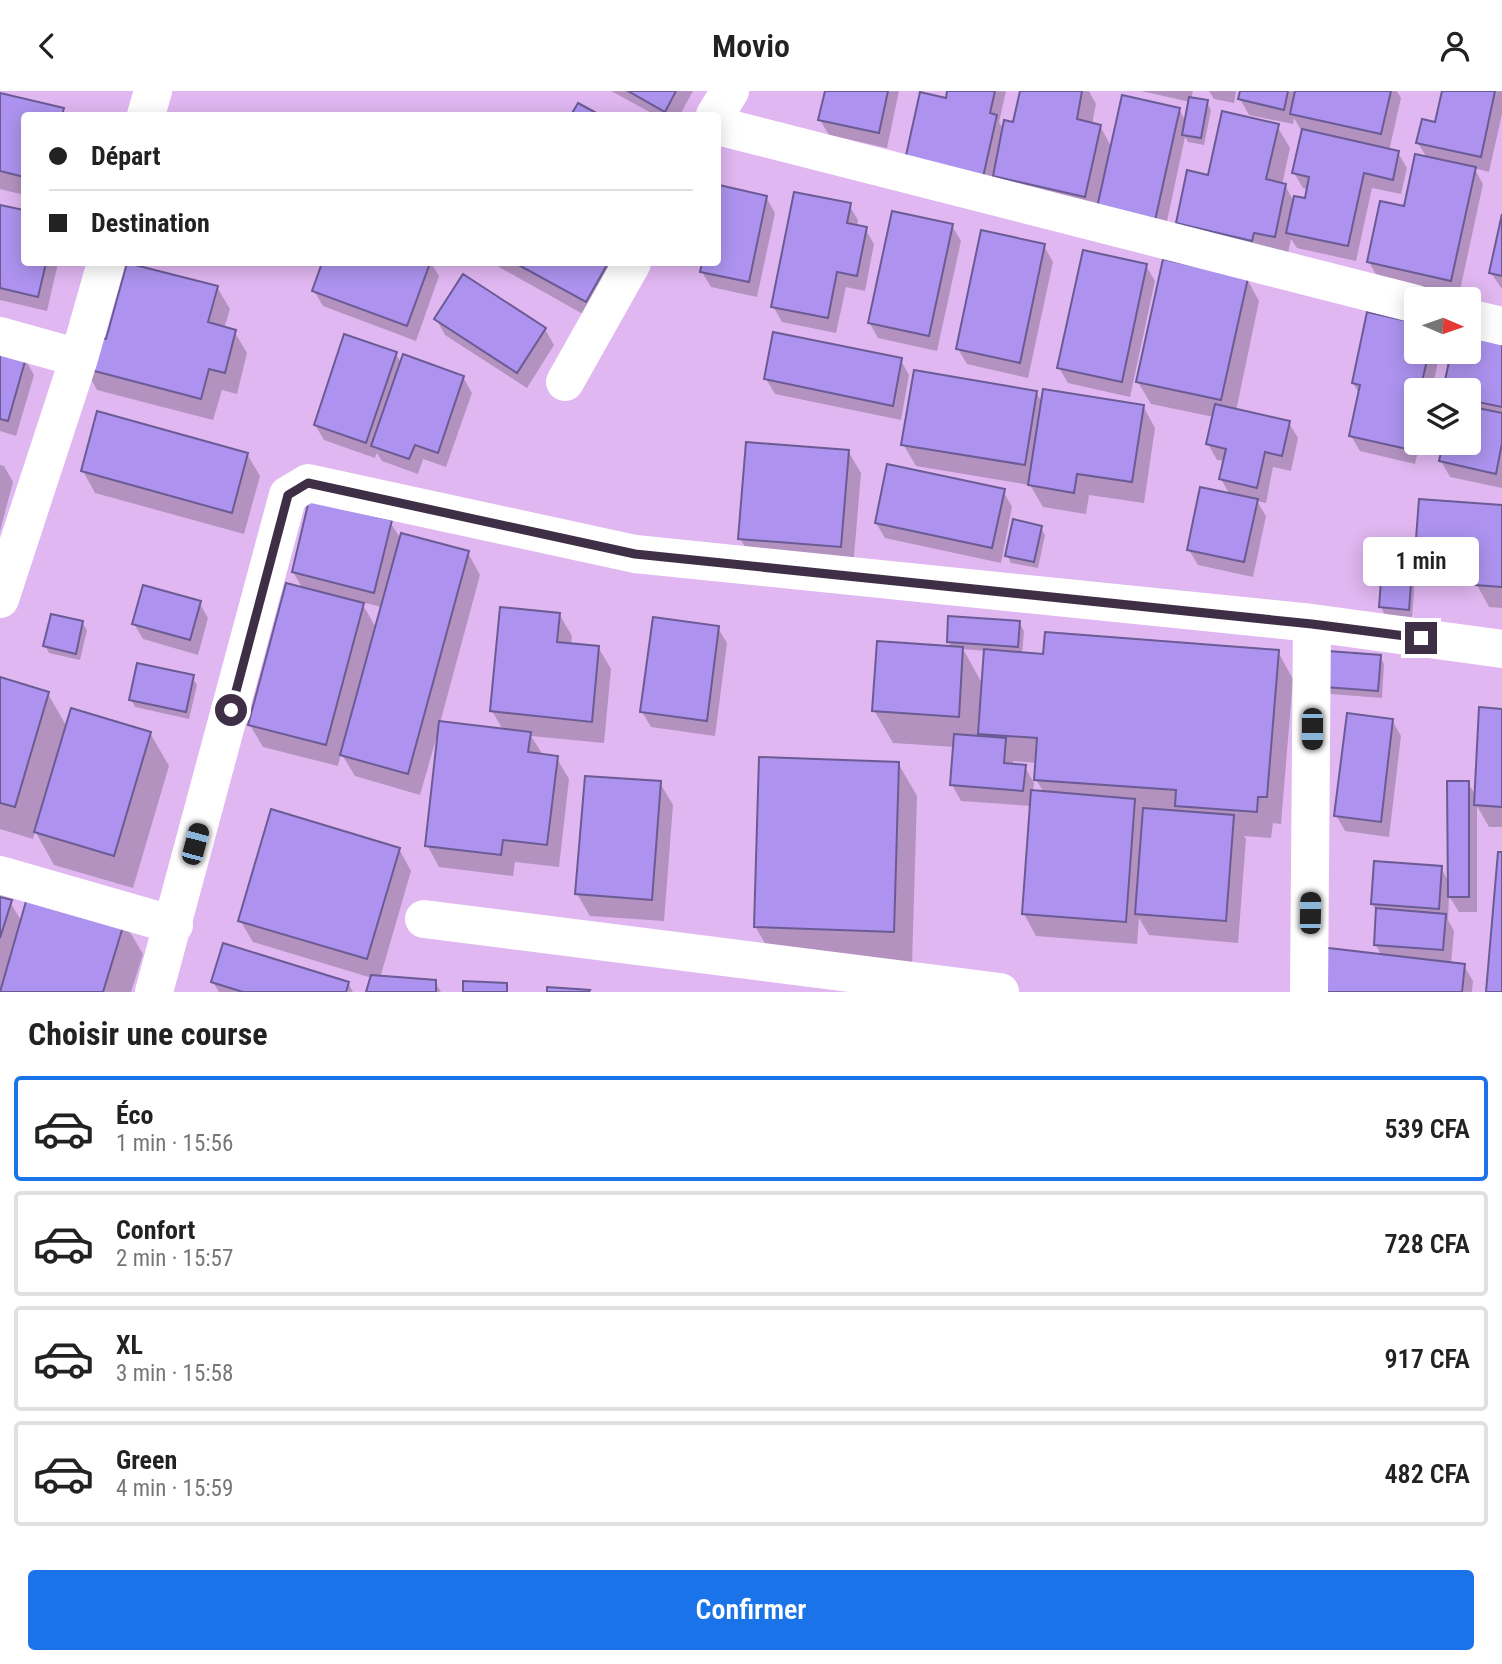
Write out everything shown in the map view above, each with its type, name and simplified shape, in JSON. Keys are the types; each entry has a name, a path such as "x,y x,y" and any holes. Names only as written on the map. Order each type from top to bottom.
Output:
{"street":[{"path":"147,112 153,91"},
{"path":"717,112 730,91"},
{"path":"721,127 1404,301"},
{"path":"1,589 79,358 105,266"},
{"path":"565,382 630,266"},
{"path":"1481,321 1502,326"},
{"path":"0,336 79,358"},
{"path":"154,992 288,495 308,483 635,554 1312,624 1502,649"},
{"path":"1310,992 1312,624"},
{"path":"0,875 174,925"},
{"path":"424,919 1000,992"}],"building":[{"path":"628,91 676,91 665,112"},
{"path":"825,91 888,91 879,133 818,120"},
{"path":"947,91 995,91 990,113 997,115 981,186 903,169 920,92 946,98"},
{"path":"1020,91 1082,91 1077,119 1101,125 1085,197 993,176 1004,120 1013,122"},
{"path":"1240,91 1288,91 1284,110 1238,99"},
{"path":"1295,91 1391,91 1381,134 1290,114"},
{"path":"1442,91 1495,91 1481,157 1416,143 1422,119 1435,122"},
{"path":"0,93 64,108 63,112 21,112 21,176 0,171"},
{"path":"1122,95 1180,108 1154,225 1096,212"},
{"path":"1189,97 1208,100 1201,138 1182,135"},
{"path":"578,103 594,112 573,112"},
{"path":"1222,111 1279,124 1266,179 1286,184 1275,237 1254,233 1252,241 1176,223 1187,170 1208,175"},
{"path":"1302,129 1399,151 1393,180 1364,173 1348,246 1286,233 1294,196 1305,198 1309,177 1292,173"},
{"path":"1415,154 1476,167 1451,281 1367,262 1380,201 1404,206"},
{"path":"721,185 767,196 749,282 700,272 701,266 721,266"},
{"path":"794,192 851,203 847,223 867,227 857,276 837,272 828,318 771,307"},
{"path":"0,205 21,209 21,266 45,266 38,297 0,288"},
{"path":"892,211 953,224 929,336 868,323"},
{"path":"1502,214 1502,276 1489,273"},
{"path":"981,230 1045,244 1020,363 956,349"},
{"path":"1083,250 1147,264 1122,382 1057,368"},
{"path":"1163,259 1248,278 1221,400 1136,382"},
{"path":"126,266 139,266 218,286 208,322 236,330 225,373 209,369 201,399 83,368 92,335 106,339"},
{"path":"321,266 429,266 407,326 312,291"},
{"path":"520,266 606,266 586,302"},
{"path":"463,274 546,328 517,373 434,319"},
{"path":"1367,312 1404,320 1404,364 1426,364 1423,378 1404,378 1404,448 1349,436 1360,385 1352,383"},
{"path":"773,332 902,358 893,406 764,379"},
{"path":"1481,333 1502,337 1502,407 1481,403 1481,378 1446,378 1448,364 1481,364"},
{"path":"344,334 397,352 366,443 314,425"},
{"path":"0,350 26,358 8,421 0,419"},
{"path":"403,354 464,376 438,453 415,445 409,459 371,446"},
{"path":"914,370 1037,391 1025,465 901,445"},
{"path":"1043,389 1144,405 1132,482 1077,474 1074,493 1028,485"},
{"path":"1215,404 1290,421 1282,456 1265,452 1257,488 1219,479 1226,449 1206,444"},
{"path":"1481,409 1502,413 1502,443 1496,474 1439,461 1440,455 1481,455"},
{"path":"97,411 248,453 232,513 81,471"},
{"path":"746,442 849,450 841,547 738,539"},
{"path":"887,464 1005,489 992,548 875,523"},
{"path":"1200,487 1258,499 1244,562 1187,550"},
{"path":"1419,499 1502,505 1502,587 1475,585 1477,557 1415,552"},
{"path":"309,500 392,520 374,593 292,572"},
{"path":"1013,519 1042,526 1034,562 1005,556"},
{"path":"401,533 469,551 408,774 340,755"},
{"path":"1383,555 1413,557 1409,610 1379,607"},
{"path":"286,583 364,603 326,745 248,725"},
{"path":"143,585 201,601 190,640 132,624"},
{"path":"500,607 560,613 557,642 599,646 592,722 490,711"},
{"path":"51,614 83,621 76,654 43,646"},
{"path":"948,616 1020,621 1018,647 947,642"},
{"path":"653,617 719,626 707,721 640,712"},
{"path":"1045,632 1279,650 1267,797 1258,797 1257,812 1175,806 1176,790 1034,780 1037,738 978,734 984,649 1043,654"},
{"path":"877,641 963,647 959,717 872,711"},
{"path":"1328,651 1381,655 1378,691 1325,687"},
{"path":"137,663 194,675 186,712 129,700"},
{"path":"0,677 49,692 15,807 0,803"},
{"path":"1479,707 1502,709 1502,807 1474,805"},
{"path":"71,708 151,732 114,856 34,832"},
{"path":"1347,713 1393,719 1381,822 1334,816"},
{"path":"439,721 531,732 528,752 558,756 547,845 503,840 501,855 425,846"},
{"path":"954,734 1006,738 1004,763 1026,765 1023,791 950,785"},
{"path":"759,757 899,762 894,932 754,927"},
{"path":"585,776 661,781 652,900 575,894"},
{"path":"1447,781 1469,781 1469,897 1448,897"},
{"path":"1031,790 1135,799 1126,922 1022,914"},
{"path":"1143,808 1234,815 1226,921 1135,914"},
{"path":"271,809 400,848 367,959 238,921"},
{"path":"1498,852 1502,852 1502,992 1486,992"},
{"path":"1374,861 1442,866 1439,909 1371,904"},
{"path":"29,891 125,920 103,992 0,992"},
{"path":"0,897 12,900 0,938"},
{"path":"1376,908 1446,914 1443,950 1374,945"},
{"path":"223,943 349,982 346,992 243,992 211,982"},
{"path":"1320,947 1465,964 1462,992 1315,992"},
{"path":"371,975 436,980 436,992 366,992"},
{"path":"463,981 507,983 507,992 463,992"},
{"path":"547,987 590,990 547,992"}],"route":[{"path":"231,710 288,495 308,483 635,554 1312,624 1421,638"}]}
